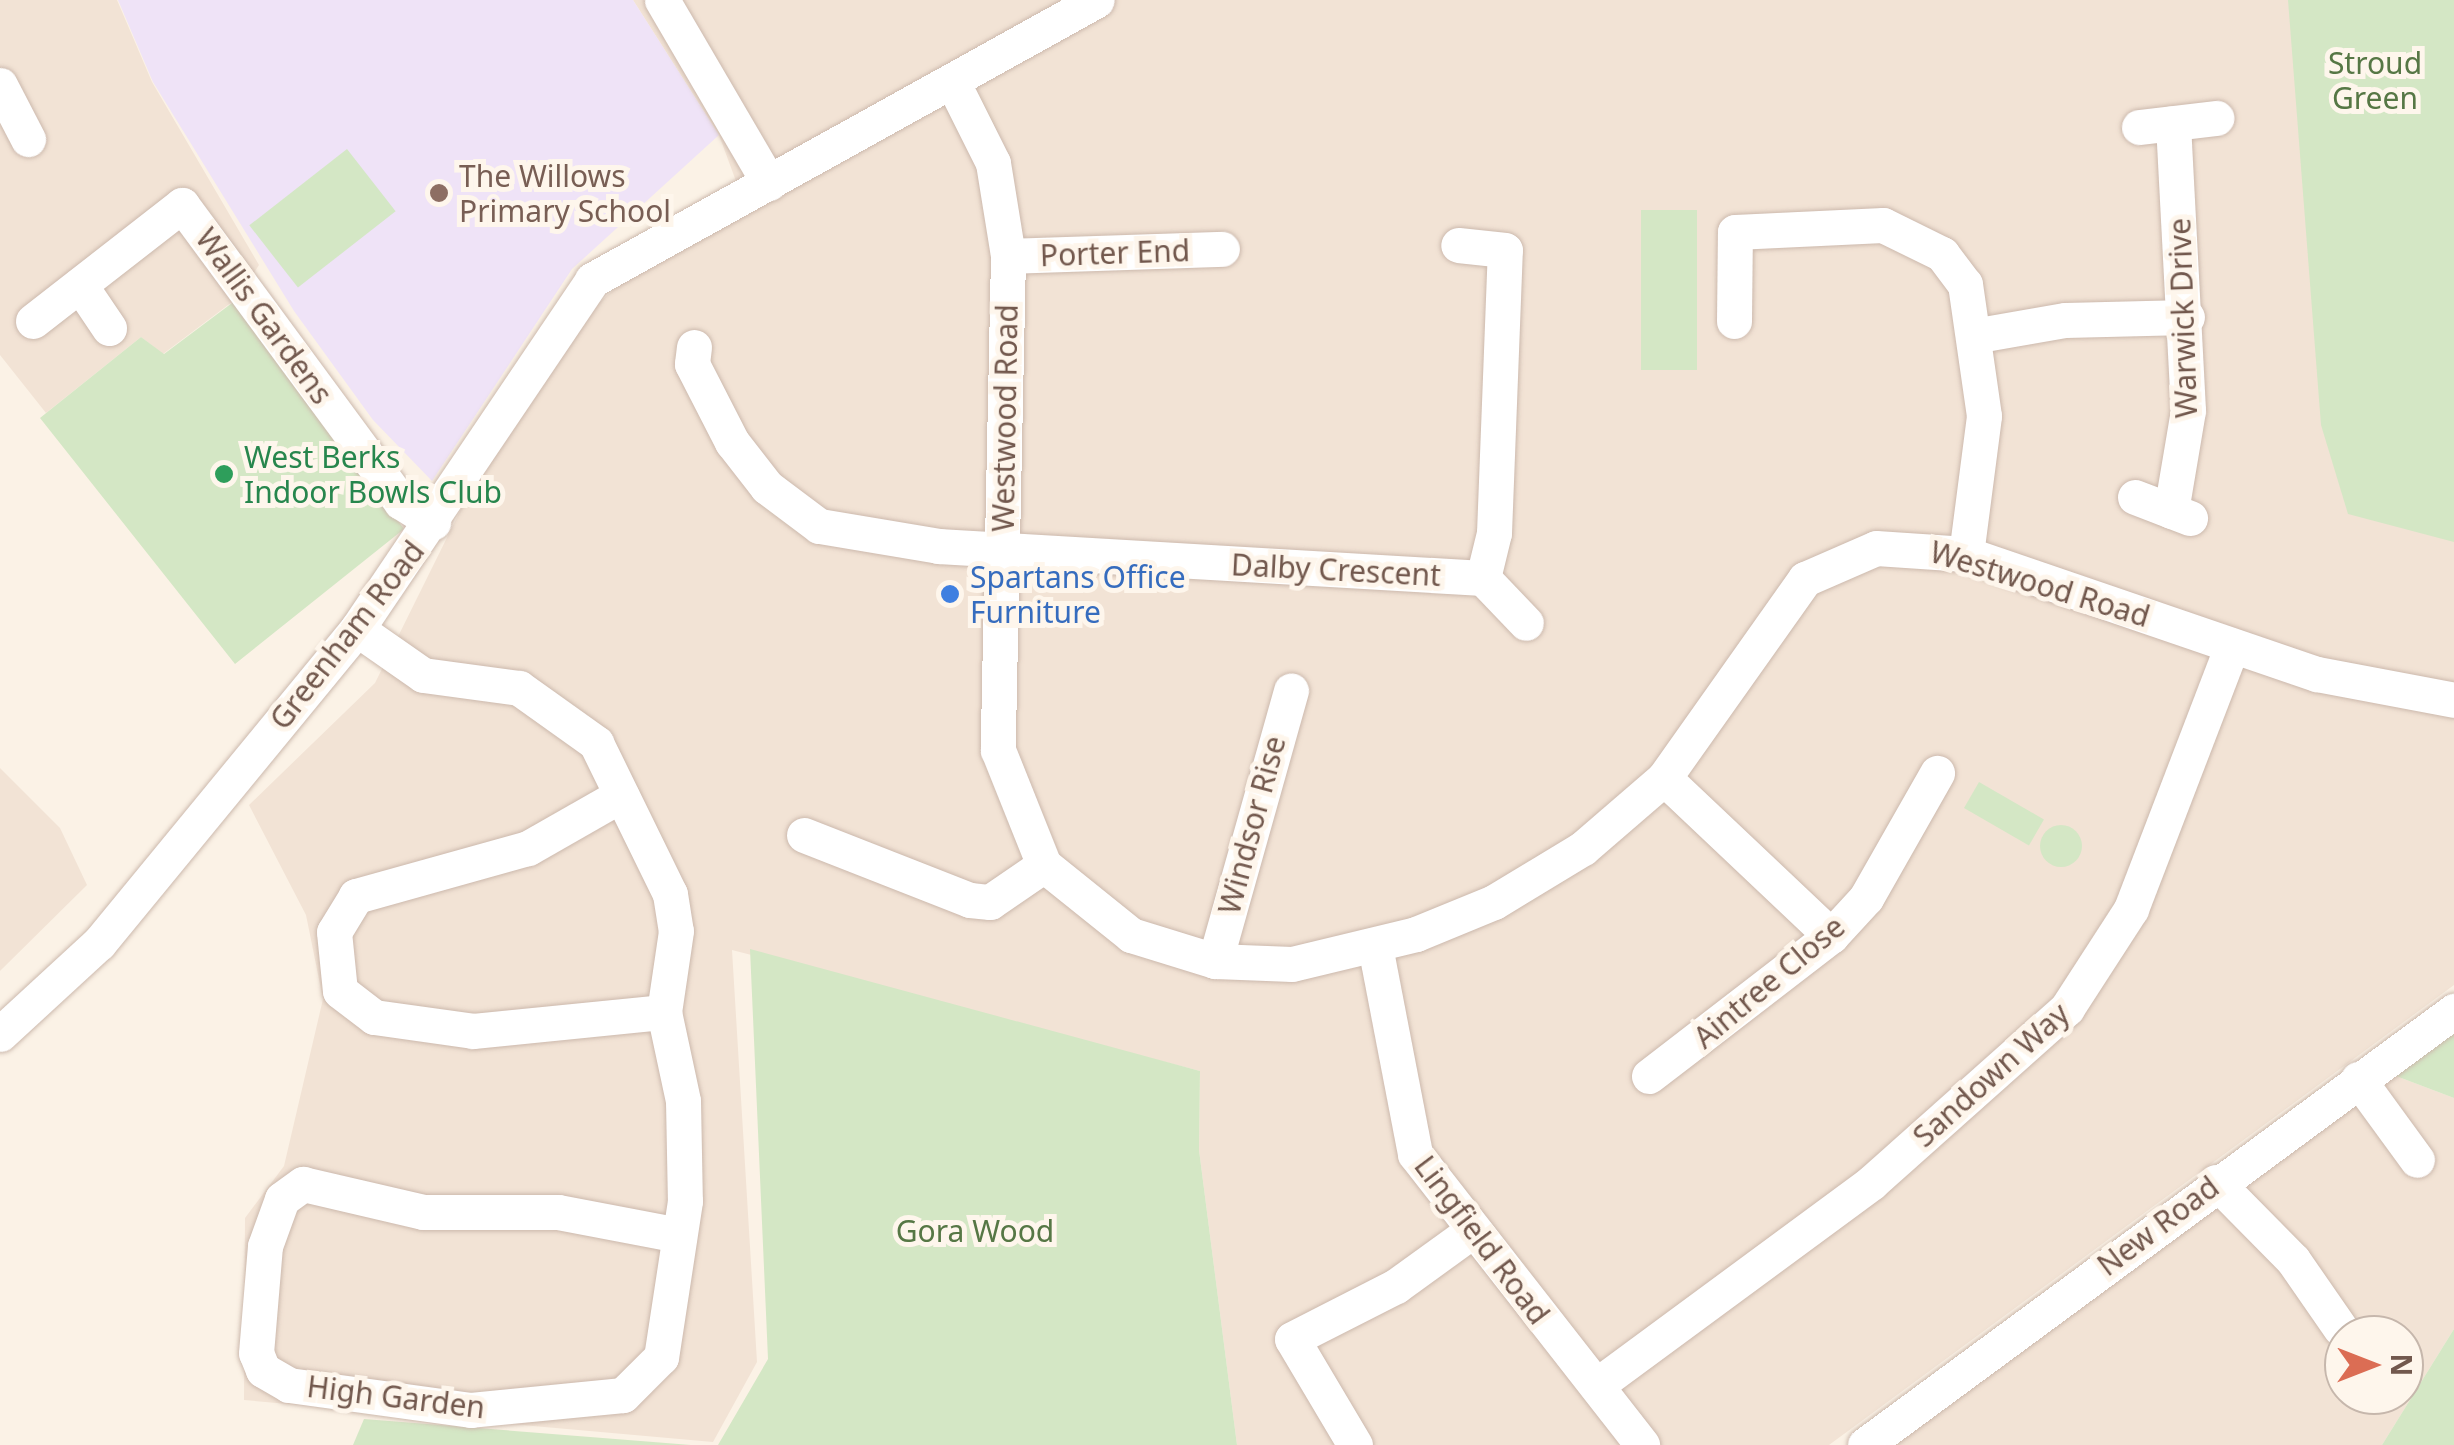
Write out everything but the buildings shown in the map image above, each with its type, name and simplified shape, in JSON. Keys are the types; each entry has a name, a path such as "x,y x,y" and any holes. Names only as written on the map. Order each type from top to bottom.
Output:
{"street":[{"name":"Greenham Road","path":"0,1034 99,943 357,629 433,522 592,280 955,87 1097,0"},
{"path":"672,4 770,184"},
{"name":"Westwood Road","path":"955,87 997,176 1008,256 996,737 1018,816 1044,864 1131,935 1215,961 1292,964 1375,946 1525,884 1664,778 1805,579 1876,548 1966,554 2372,691 2454,700"},
{"name":"Warwick Drive","path":"2135,497 2182,515 2187,317 2156,125 2216,118"},
{"name":"Wallis Gardens","path":"33,321 182,204 401,502 433,522"},
{"path":"1734,321 1736,232 1883,225 1942,254 1965,284 1974,336 1985,461 1966,554"},
{"name":"Dalby Crescent","path":"1458,244 1505,250 1494,534 1483,578"},
{"name":"Porter End","path":"1008,256 1222,249"},
{"path":"80,285 109,328"},
{"path":"1974,336 2065,320 2187,317"},
{"name":"Dalby Crescent","path":"694,347 692,364 732,442 767,487 819,526 1002,548 1483,578 1526,623"},
{"path":"357,629 423,676 519,688 596,743 670,894 675,956 664,1012 686,1148 679,1235"},
{"name":"Sandown Way","path":"1597,1384 1872,1182 2067,1008 2131,909 2232,646"},
{"name":"Windsor Rise","path":"1215,961 1291,690"},
{"name":"Aintree Close","path":"1649,1076 1831,936 1866,898 1937,773"},
{"path":"1664,778 1831,936"},
{"path":"621,795 528,848 356,896 334,932 340,991 374,1017 473,1031 664,1012"},
{"path":"804,835 846,835 922,887 990,902 1044,864"},
{"name":"Lingfield Road","path":"1375,946 1404,1125 1472,1232 1642,1445"},
{"name":"New Road","path":"1865,1445 2216,1182 2454,1011"},
{"path":"2358,1080 2417,1160"},
{"name":"High Garden","path":"318,1182 423,1212 558,1212 679,1235 661,1358 637,1389 471,1410 274,1380 256,1353 265,1246 282,1199 318,1182"},
{"path":"2216,1182 2294,1260 2331,1315"},
{"path":"1355,1445 1284,1330 1396,1286 1472,1232"}],"shaded area":[{"path":"0,0 117,0 152,82 259,265 236,299 163,354 141,337 46,413 0,355"},
{"name":"The Willows Primary School","path":"118,0 633,0 719,135 572,269 432,481 373,420 294,311 153,82"},
{"path":"633,0 2454,0 2454,985 1829,1445 1237,1445 1199,1150 1200,1071 732,950 757,1362 713,1442 244,1400 245,1218 284,1166 323,999 306,915 249,805 375,683 480,471 565,333 636,270 747,211 719,135"},
{"path":"0,768 60,828 87,885 0,971"},
{"path":"2388,1073 2454,1098 2454,1329 2424,1377 2424,1315 2324,1315 2324,1415 2401,1415 2382,1445 1890,1445"}],"green space":[{"name":"Stroud Green","path":"2288,0 2454,0 2454,542 2348,514 2321,425"},
{"path":"347,149 396,211 298,288 249,225"},
{"path":"1641,210 1697,210 1697,370 1641,370"},
{"name":"West Berks Indoor Bowls Club","path":"236,300 404,529 235,664 40,418 141,337 164,354"},
{"path":"1979,782 2044,820 2029,845 1964,808"},
{"path":"2061,825 2076,831 2082,846 2076,861 2061,867 2046,861 2040,846 2046,831"},
{"name":"Gora Wood","path":"750,949 1200,1071 1199,1150 1237,1445 718,1445 768,1359"},
{"path":"2454,1028 2454,1098 2388,1073"},
{"path":"2454,1329 2454,1445 2382,1445 2401,1415 2424,1415 2424,1377"},
{"path":"364,1419 691,1445 353,1445"}],"place":[{"name":"The Willows Primary School","path":"439,193"},
{"name":"West Berks Indoor Bowls Club","path":"224,474"},
{"name":"Spartans Office Furniture","path":"950,594"}]}
